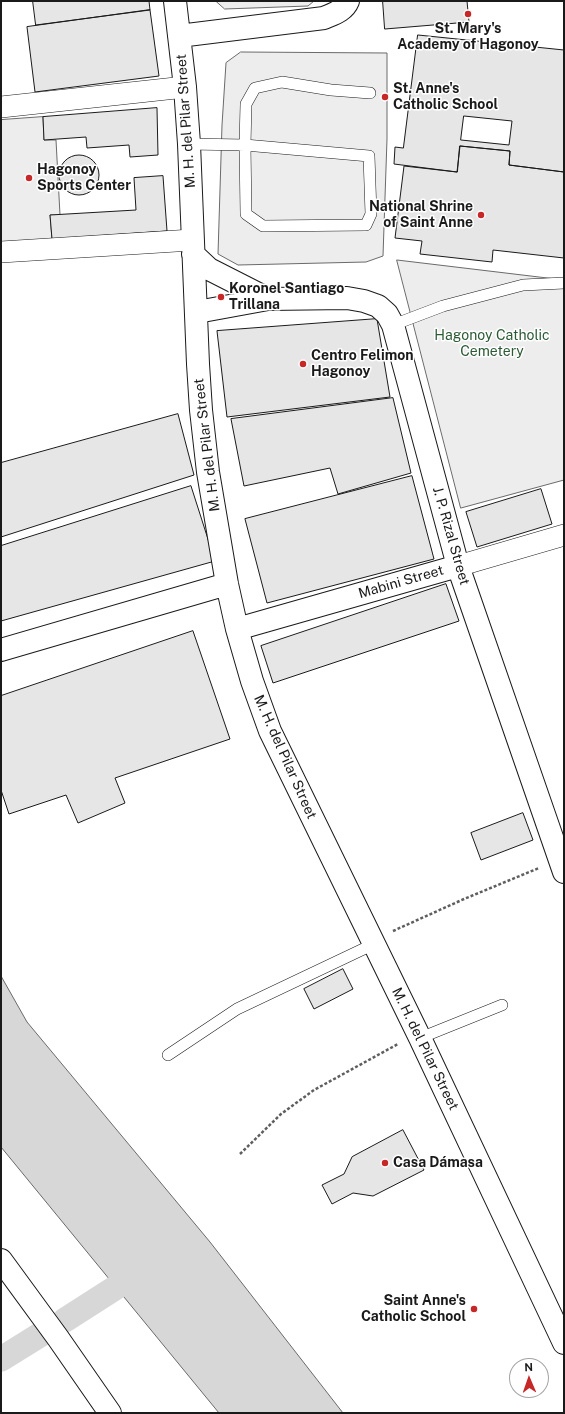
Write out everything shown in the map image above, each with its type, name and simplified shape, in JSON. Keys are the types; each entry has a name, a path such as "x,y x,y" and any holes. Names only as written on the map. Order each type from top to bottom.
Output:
{"main road":[{"name":"M. H. del Pilar Street","path":"175,1 185,87 189,144 198,364 201,410 208,472 227,584 237,629 252,681 270,731 419,1036 564,1343"},
{"path":"179,36 324,18 336,13 347,5 348,1"},
{"name":"J. P. Rizal Street","path":"193,247 209,269 268,299"},
{"name":"J. P. Rizal Street","path":"197,312 268,299 347,298 364,301 378,306 387,314 393,324 458,566 562,866"},
{"name":"Mabini Street","path":"237,629 458,566"},
{"path":"1,650 227,584"},
{"path":"1,1260 110,1413"}],"street":[{"path":"1,107 185,87"},
{"path":"1,252 193,247"},
{"name":"Mabini Street","path":"458,566 564,535"}],"lane":[{"path":"189,144 245,145 369,156 371,214 366,225 263,226 246,214 245,145 246,104 255,88 282,82 331,90 370,93"},
{"path":"393,324 443,306 523,285 564,283"},
{"path":"168,1055 237,1010 373,942"},
{"path":"419,1036 502,1005"}],"path":[{"path":"373,942 464,899 562,866"},
{"path":"240,1154 281,1114 314,1090 419,1036"}],"shaded area":[{"path":"216,1 314,1 308,6 225,9"},
{"path":"241,52 387,53 387,139 383,256 366,262 238,265 218,254 222,125 226,63"},
{"name":"Hagonoy Sports Center","path":"43,117 44,140 56,140 60,215 50,215 52,239 1,243 1,120"},
{"name":"Hagonoy Catholic Cemetery","path":"397,260 564,280 564,480 461,508"},
{"path":"1,976 27,1022 210,1242 343,1413 219,1413 1,1147"}],"building":[{"path":"33,1 149,1 150,10 36,25"},
{"path":"383,1 467,1 469,22 385,29"},
{"path":"150,10 159,76 35,92 27,27"},
{"path":"418,35 564,50 564,172 509,165 510,151 460,146 457,172 394,164 395,147 403,148","holes":["464,116 512,121 509,145 461,140"]},
{"path":"157,108 158,155 130,157 129,145 87,148 86,137 44,140 43,117"},
{"name":"National Shrine of Saint Anne","path":"460,146 510,151 509,165 564,172 564,258 493,250 492,262 420,254 422,241 395,238 404,166 457,172"},
{"path":"83,155 90,158 96,164 99,175 98,183 90,192 83,195 75,195 68,192 60,183 59,171 62,164 71,156"},
{"path":"163,176 167,231 52,239 50,215 136,210 134,178"},
{"name":"Centro Felimon Hagonoy","path":"377,319 390,397 227,417 217,331"},
{"path":"393,398 411,473 338,494 330,468 244,486 231,419"},
{"path":"178,414 194,475 1,537 1,463"},
{"path":"412,476 434,559 267,603 245,519"},
{"path":"191,486 215,561 1,621 1,546"},
{"path":"541,489 552,524 477,547 466,512"},
{"path":"446,584 459,621 273,683 261,646"},
{"path":"193,631 230,739 115,778 125,803 78,823 66,795 9,814 1,790 1,696"},
{"path":"523,813 533,840 481,860 471,833"},
{"path":"343,969 353,989 314,1009 304,989"},
{"name":"Casa Dámasa","path":"403,1130 424,1170 373,1196 353,1193 332,1204 322,1185 344,1174 352,1157"}],"waterway":[{"path":"65,1320 115,1288"},
{"path":"1,1359 43,1333"}],"place":[{"name":"St. Mary's Academy of Hagonoy","path":"468,14"},
{"name":"St. Anne's Catholic School","path":"385,97"},
{"name":"Hagonoy Sports Center","path":"29,178"},
{"name":"National Shrine of Saint Anne","path":"481,215"},
{"name":"Koronel Santiago Trillana","path":"221,297"},
{"name":"Centro Felimon Hagonoy","path":"303,364"},
{"name":"Casa Dámasa","path":"385,1163"},
{"name":"Saint Anne's Catholic School","path":"474,1309"}]}
